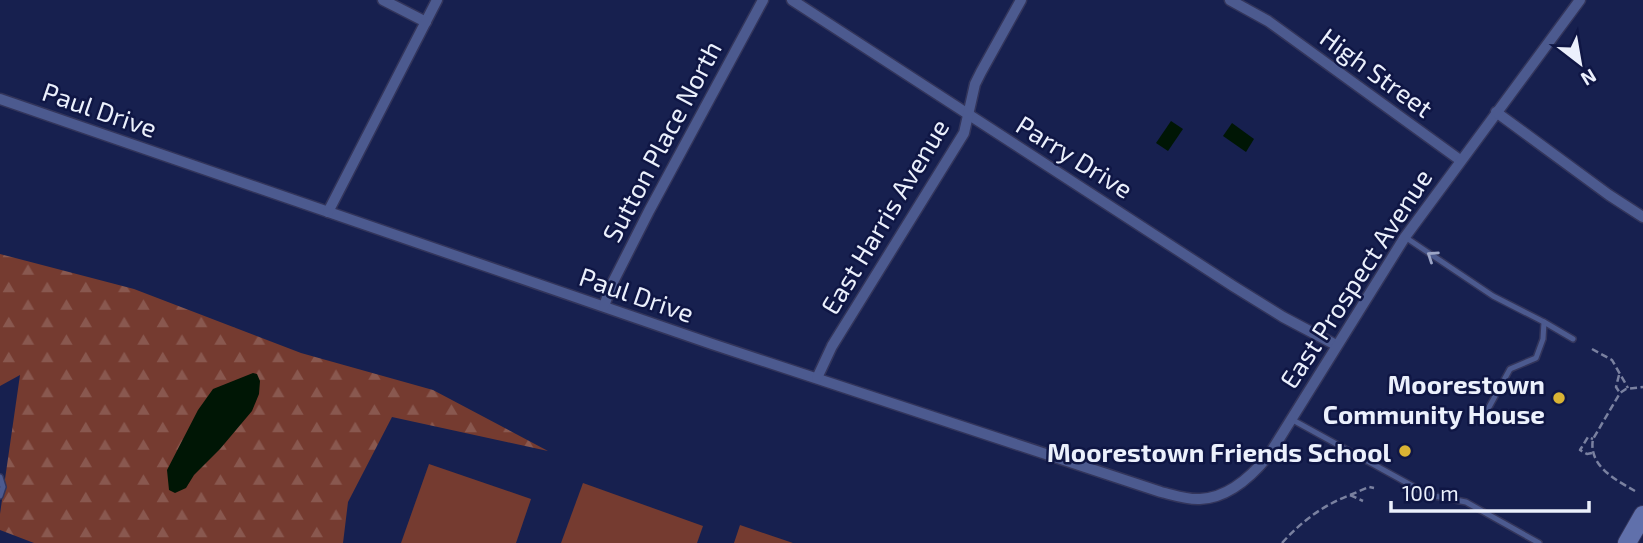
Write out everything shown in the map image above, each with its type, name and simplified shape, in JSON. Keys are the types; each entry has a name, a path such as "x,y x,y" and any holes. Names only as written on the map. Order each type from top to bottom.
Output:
{"street":[{"path":"383,0 426,23"},
{"path":"328,212 437,0"},
{"name":"Sutton Place North","path":"604,306 612,284 649,211 763,0"},
{"name":"Parry Drive","path":"792,0 1270,309 1336,345"},
{"name":"East Harris Avenue","path":"817,378 832,346 964,133 975,84 1021,0"},
{"name":"High Street","path":"1230,0 1268,21 1460,160"},
{"name":"East Prospect Avenue","path":"1256,470 1269,455 1405,237 1580,0"},
{"name":"Paul Drive","path":"0,99 712,344 1188,498 1201,499 1222,494 1256,470"},
{"path":"1496,112 1643,217"}],"lane":[{"path":"1405,237 1493,296 1573,339"},
{"path":"1488,409 1510,369 1536,358 1544,322"},
{"path":"1291,419 1429,495 1466,502 1539,543"},
{"path":"0,477 3,487 0,496"}],"path":[{"path":"1592,349 1612,360 1619,375 1626,381 1628,389"},
{"path":"1619,375 1616,387 1620,393"},
{"path":"1635,491 1608,474 1600,465 1592,453 1593,439 1620,393 1643,387"},
{"path":"1592,453 1587,454 1580,450 1588,437 1593,439"},
{"path":"1282,543 1317,511 1369,487 1374,488"},
{"path":"1350,495 1363,501"}],"green space":[{"path":"0,254 134,289 301,353 433,390 548,451 392,417 348,502 343,543 34,543 0,530 20,375 0,386"},
{"path":"429,464 531,499 516,543 401,543"},
{"path":"583,483 703,526 697,543 561,543"},
{"path":"740,525 793,543 734,543"}],"shaded area":[{"path":"1171,121 1183,129 1168,151 1156,143"},
{"path":"1232,123 1254,139 1246,152 1223,136"},
{"path":"253,373 257,374 260,381 259,394 252,411 194,475 186,488 175,493 169,490 167,470 198,410 213,389"}],"place":[{"name":"Moorestown Community House","path":"1559,398"},
{"name":"Moorestown Friends School","path":"1405,451"}]}
